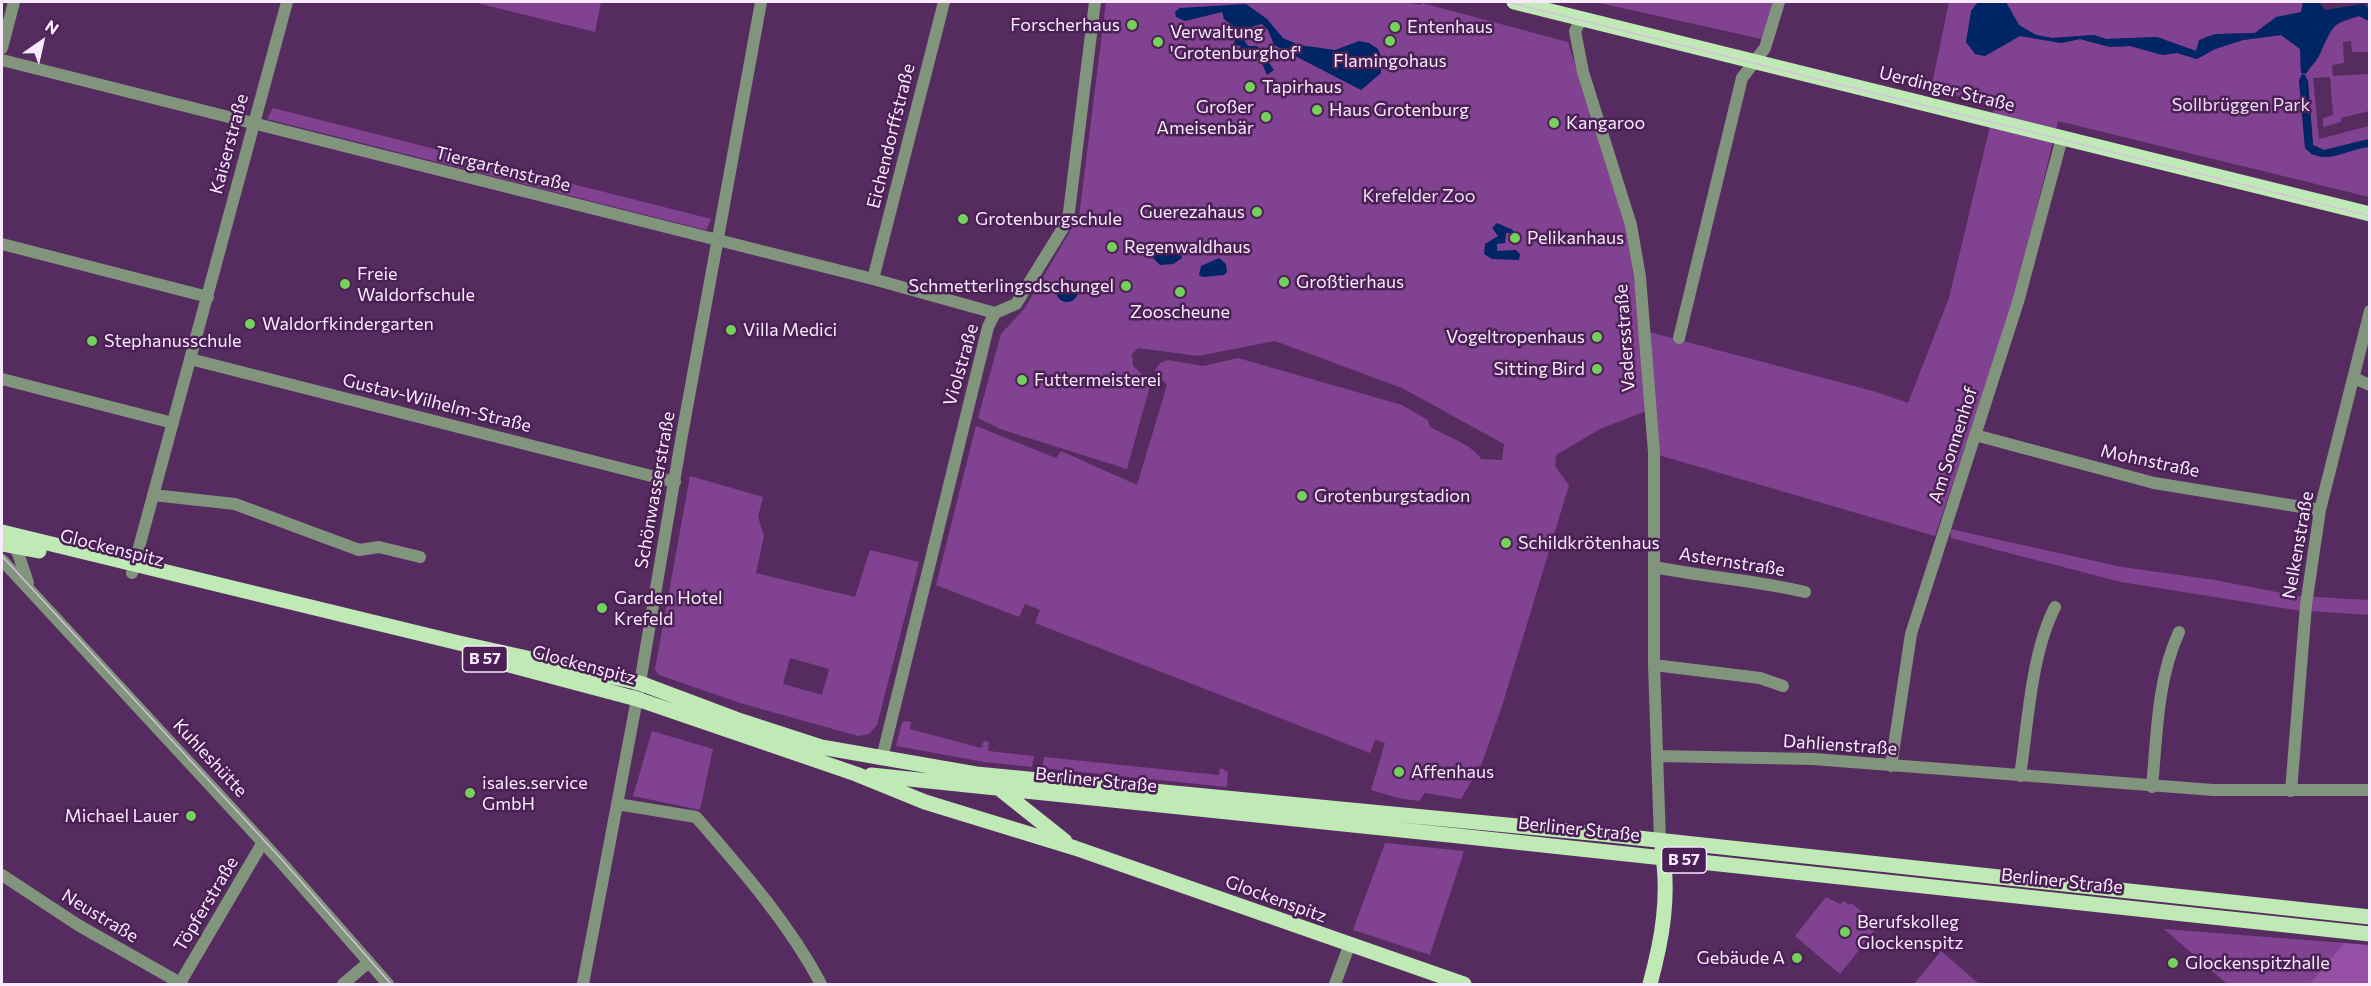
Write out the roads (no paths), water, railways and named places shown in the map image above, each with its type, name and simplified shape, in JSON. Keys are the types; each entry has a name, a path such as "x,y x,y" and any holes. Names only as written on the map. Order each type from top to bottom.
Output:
{"main road":[{"name":"Uerdinger Straße","path":"1514,2 2370,214"},
{"name":"Glockenspitz","path":"4,540 640,683 741,721 821,747 882,758"},
{"name":"Glockenspitz","path":"133,568 637,699 856,774 925,802 1075,848 1349,946 1464,984"},
{"name":"Berliner Straße","path":"882,758 976,774 1660,841 2370,917"},
{"name":"Berliner Straße","path":"856,774 2370,934"},
{"name":"Glockenspitz","path":"976,774 999,788 1019,807 1075,848"},
{"name":"Vadersstraße","path":"1650,984 1663,925 1667,879 1660,841"}],"street":[{"path":"2,48 14,2"},
{"name":"Kaiserstraße","path":"133,568 286,2"},
{"name":"Schönwasserstraße","path":"583,984 640,683 761,2"},
{"name":"Eichendorffstraße","path":"873,279 944,2"},
{"name":"Violstraße","path":"882,758 988,327 995,313 1016,304 1068,220 1095,2"},
{"path":"1679,338 1742,78 1764,48 1779,2"},
{"name":"Vadersstraße","path":"1582,18 1575,31 1583,72 1631,225 1640,277 1654,452 1654,665 1660,841"},
{"name":"Tiergartenstraße","path":"2,60 873,279 995,313"},
{"name":"Am Sonnenhof","path":"1891,766 1911,634 2018,302 2062,138"},
{"path":"2,244 208,297"},
{"name":"Nelkenstraße","path":"2291,791 2306,605 2320,510 2370,311"},
{"name":"Gustav-Wilhelm-Straße","path":"190,359 675,482"},
{"path":"2354,378 2370,385"},
{"path":"2,380 173,423"},
{"name":"Mohnstraße","path":"1975,435 2154,483 2320,510"},
{"path":"153,495 235,504 359,550 379,547 420,557"},
{"path":"4,540 30,590"},
{"name":"Kuhleshütte","path":"2,560 263,842 388,984"},
{"name":"Asternstraße","path":"1654,567 1695,575 1770,584 1805,592"},
{"path":"2020,776 2032,691 2046,624 2055,607"},
{"path":"2152,787 2161,694 2169,654 2179,632"},
{"path":"1654,665 1760,678 1783,686"},
{"name":"Dahlienstraße","path":"1658,756 1813,759 2152,787 2291,791 2370,790"},
{"path":"617,804 696,817 760,891 806,955 821,984"},
{"name":"Töpferstraße","path":"181,984 263,842"},
{"name":"Neustraße","path":"2,875 78,925 181,984"},
{"path":"1335,984 1349,946"},
{"path":"343,984 369,962"}],"water":[{"path":"1978,2 2006,2 2019,25 2036,35 2052,38 2094,35 2106,39 2157,37 2196,51 2199,40 2216,34 2255,33 2276,17 2301,12 2303,2 2319,2 2325,10 2363,4 2369,9 2369,21 2359,16 2349,18 2337,25 2330,33 2319,57 2306,74 2301,73 2300,49 2281,35 2243,40 2215,49 2197,59 2177,53 2163,55 2130,46 2110,47 2080,39 2061,43 2020,36 1985,56 1975,54 1966,42 1971,11"},
{"path":"1246,4 1267,19 1283,38 1299,45 1335,50 1359,41 1369,43 1378,49 1381,56 1381,73 1361,90 1274,45 1268,30 1262,24 1254,26 1244,40 1248,46 1257,46 1274,70 1267,75 1259,57 1251,53 1243,56 1239,49 1241,46 1234,45 1236,29 1224,19 1222,12 1185,21 1176,17 1175,12 1180,8"},
{"path":"2302,74 2308,81 2313,145 2324,150 2369,139 2369,147 2327,157 2312,154 2305,148 2299,80"},
{"path":"1497,223 1513,230 1513,233 1506,233 1505,243 1497,244 1497,251 1516,250 1520,254 1519,260 1492,259 1484,254 1485,244 1498,236 1492,228"},
{"path":"1155,243 1159,243 1166,253 1180,250 1182,258 1173,264 1160,265 1153,258 1150,249"},
{"path":"1219,258 1226,264 1227,272 1224,275 1203,277 1199,275 1201,266"},
{"path":"1067,280 1075,283 1078,291 1075,299 1067,302 1059,299 1056,291 1059,283"}],"tram line":[{"path":"1507,2 2370,216"},
{"path":"2,556 284,862 391,984"}],"place":[{"name":"Forscherhaus","path":"1132,25"},
{"name":"Entenhaus","path":"1395,27"},
{"name":"Flamingohaus","path":"1390,41"},
{"name":"Verwaltung 'Grotenburghof'","path":"1158,42"},
{"name":"Tapirhaus","path":"1250,87"},
{"name":"Haus Grotenburg","path":"1317,110"},
{"name":"Großer Ameisenbär","path":"1266,117"},
{"name":"Kangaroo","path":"1554,123"},
{"name":"Guerezahaus","path":"1257,212"},
{"name":"Grotenburgschule","path":"963,219"},
{"name":"Pelikanhaus","path":"1515,238"},
{"name":"Regenwaldhaus","path":"1112,247"},
{"name":"Großtierhaus","path":"1284,282"},
{"name":"Freie Waldorfschule","path":"345,284"},
{"name":"Schmetterlingsdschungel","path":"1126,286"},
{"name":"Zooscheune","path":"1180,292"},
{"name":"Waldorfkindergarten","path":"250,324"},
{"name":"Villa Medici","path":"731,330"},
{"name":"Vogeltropenhaus","path":"1597,337"},
{"name":"Stephanusschule","path":"92,341"},
{"name":"Sitting Bird","path":"1597,369"},
{"name":"Futtermeisterei","path":"1022,380"},
{"name":"Grotenburgstadion","path":"1302,496"},
{"name":"Schildkrötenhaus","path":"1506,543"},
{"name":"Garden Hotel Krefeld","path":"602,608"},
{"name":"Affenhaus","path":"1399,772"},
{"name":"isales.service GmbH","path":"470,793"},
{"name":"Michael Lauer","path":"191,816"},
{"name":"Berufskolleg Glockenspitz","path":"1845,932"},
{"name":"Gebäude A","path":"1797,958"},
{"name":"Glockenspitzhalle","path":"2173,963"}],"park label":[{"name":"Sollbrüggen Park","path":"2241,105"},
{"name":"Krefelder Zoo","path":"1419,196"}]}
